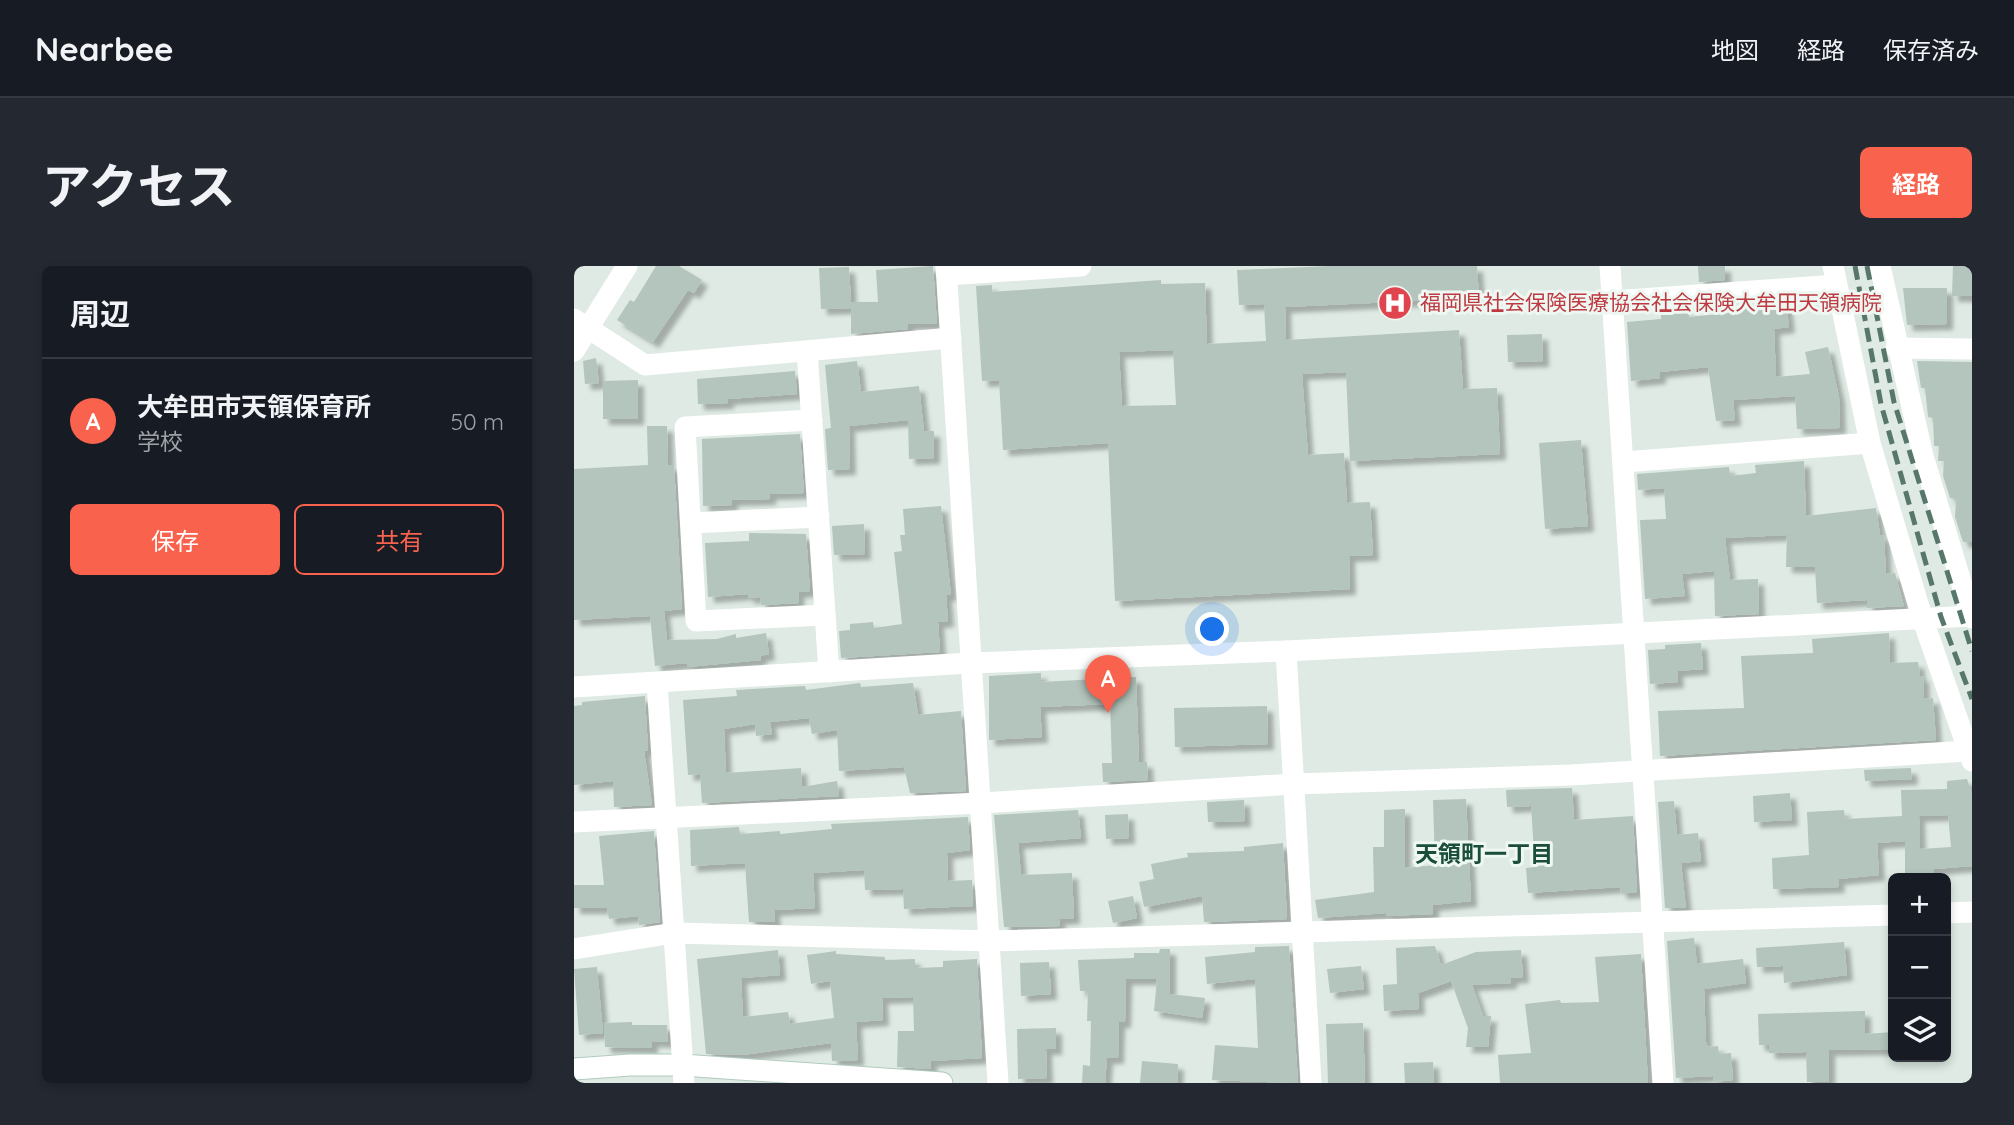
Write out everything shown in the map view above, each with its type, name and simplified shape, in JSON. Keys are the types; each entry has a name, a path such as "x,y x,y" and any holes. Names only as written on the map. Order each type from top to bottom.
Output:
{"street":[{"path":"574,351 581,323 627,266"},
{"path":"998,1083 946,270 1081,266"},
{"path":"1610,266 1663,1083"},
{"path":"574,687 970,663 1286,651 1972,616 1923,456 1896,348 1880,266"},
{"path":"574,822 980,803 1294,784 1970,756 1922,617 1870,443 1834,276 1613,301"},
{"path":"581,323 646,365 951,338"},
{"path":"1896,348 1972,349"},
{"path":"807,351 830,672"},
{"path":"812,420 685,427 696,621 825,615"},
{"path":"1624,462 1870,443"},
{"path":"691,523 819,517"},
{"path":"1286,651 1311,1083"},
{"path":"657,683 683,1074"},
{"path":"1951,913 1972,912"},
{"path":"574,948 674,933 990,941 1888,915"},
{"path":"574,1069 630,1065 683,1074 942,1083"}],"building":[{"path":"656,266 679,266 702,280 694,293 688,290 653,342 617,320 630,300 634,302"},
{"path":"933,266 937,324 908,324 908,329 851,334 851,308 821,309 819,268 849,267 851,302 878,302 876,270"},
{"path":"1329,266 1477,266 1479,298 1285,307 1286,340 1459,330 1463,389 1497,388 1500,454 1350,461 1346,372 1302,374 1308,455 1344,453 1347,503 1370,502 1373,555 1349,556 1350,589 1115,601 1108,443 1003,450 999,380 982,381 976,286 992,285 992,292 1161,280 1161,284 1205,283 1207,344 1266,341 1264,304 1239,305 1237,270","holes":["1173,350 1176,405 1122,406 1119,352"]},
{"path":"1698,266 1725,266 1725,280 1699,282"},
{"path":"1953,266 1972,266 1972,296 1952,296"},
{"path":"1903,288 1947,288 1947,324 1907,325"},
{"path":"1786,302 1789,327 1774,329 1776,377 1810,374 1805,352 1828,347 1839,397 1840,428 1797,429 1795,396 1733,400 1735,420 1716,421 1708,367 1660,372 1660,378 1631,381 1627,322 1661,319 1661,314 1689,311 1689,317 1728,313 1728,308"},
{"path":"1542,334 1543,361 1508,362 1507,335"},
{"path":"596,358 599,383 585,384 583,361"},
{"path":"857,361 861,392 919,386 924,431 934,431 934,458 909,459 908,420 849,426 850,469 828,470 825,429 831,428 825,365"},
{"path":"1917,361 1972,362 1972,542 1963,542 1955,517 1956,499 1950,498 1943,476 1944,461 1938,461 1939,446 1934,446 1933,418 1928,417 1925,388 1921,388"},
{"path":"795,371 797,394 698,404 697,379"},
{"path":"638,380 638,419 603,419 603,381"},
{"path":"647,426 667,426 668,465 674,465 682,609 664,611 667,640 717,639 736,634 736,638 766,633 769,654 760,656 761,660 687,667 687,663 655,666 650,616 574,620 574,469 648,465"},
{"path":"800,434 804,493 770,494 770,499 732,500 732,505 703,506 702,439"},
{"path":"1581,440 1588,526 1545,529 1539,443"},
{"path":"1804,461 1806,516 1876,508 1880,535 1884,536 1886,574 1895,573 1904,606 1867,608 1867,600 1817,603 1815,567 1786,567 1787,535 1725,538 1730,580 1758,579 1759,614 1715,616 1714,571 1682,574 1685,596 1645,599 1640,520 1666,519 1664,488 1638,490 1637,474 1729,467 1730,476 1756,473 1755,465"},
{"path":"941,506 951,595 946,595 948,621 938,622 940,652 841,658 839,631 850,630 850,624 873,622 874,628 902,624 894,552 902,551 900,535 905,535 903,509"},
{"path":"864,524 865,554 834,555 832,526"},
{"path":"749,533 806,534 810,591 798,592 799,603 761,605 760,597 748,598 748,594 708,597 705,543 749,541"},
{"path":"1889,633 1890,663 1918,662 1920,676 1923,676 1924,699 1933,698 1936,740 1660,756 1658,711 1744,708 1741,656 1813,653 1812,639"},
{"path":"1701,643 1703,669 1677,671 1678,682 1650,684 1648,650 1665,649 1665,645"},
{"path":"1041,673 1041,682 1136,677 1139,762 1147,762 1148,780 1103,782 1102,763 1112,763 1110,704 1040,707 1042,737 989,740 989,676"},
{"path":"860,683 861,687 913,683 918,715 961,711 966,791 910,793 904,767 839,771 837,730 812,734 809,718 770,722 772,734 756,736 755,724 724,729 726,773 801,768 802,787 837,781 839,796 702,803 700,774 688,775 683,700 737,696 736,690 805,686 806,690"},
{"path":"645,696 648,750 644,751 652,805 614,807 613,781 574,785 574,706 582,705 582,702"},
{"path":"1267,706 1268,744 1175,747 1174,708"},
{"path":"1911,768 1912,779 1865,781 1864,770"},
{"path":"1967,779 1972,794 1972,866 1934,869 1934,873 1905,873 1905,841 1877,843 1879,875 1838,879 1839,887 1773,889 1772,858 1809,855 1807,812 1844,810 1845,819 1902,816 1901,790 1947,789 1947,781","holes":["1948,815 1951,847 1920,849 1919,816"]},
{"path":"1572,788 1574,820 1633,816 1637,892 1621,893 1620,887 1528,893 1526,868 1535,867 1531,806 1507,807 1506,790"},
{"path":"1790,793 1792,820 1754,822 1753,796"},
{"path":"1466,799 1471,901 1433,905 1433,914 1386,916 1386,913 1318,918 1315,900 1374,892 1373,847 1384,847 1384,810 1405,809 1405,868 1435,865 1433,800"},
{"path":"1244,800 1245,821 1208,822 1207,802"},
{"path":"1674,801 1677,835 1698,833 1701,861 1681,863 1686,908 1665,908 1658,802"},
{"path":"1078,810 1081,838 1018,843 1021,875 1072,873 1074,918 1059,919 1060,926 1004,927 994,815"},
{"path":"1128,814 1129,838 1106,839 1105,815"},
{"path":"968,817 970,850 947,853 948,881 972,880 973,906 904,909 903,889 865,890 864,870 813,873 815,908 774,910 775,922 749,922 745,863 691,866 690,830 739,827 740,834 780,831 780,834 832,829 831,824"},
{"path":"654,831 660,922 639,925 638,916 609,919 607,908 574,908 574,885 604,885 599,836"},
{"path":"1283,843 1287,919 1204,922 1202,896 1144,907 1139,882 1154,879 1151,864 1188,857 1187,853 1244,851 1244,847"},
{"path":"1133,896 1137,918 1113,923 1108,901"},
{"path":"1694,938 1697,964 1743,959 1746,983 1704,989 1706,1042 1708,1047 1718,1046 1719,1054 1731,1053 1733,1080 1714,1082 1713,1076 1676,1078 1667,941"},
{"path":"1844,942 1847,975 1784,983 1783,966 1757,967 1756,948"},
{"path":"1289,946 1298,1083 1212,1080 1215,1045 1258,1048 1255,979 1207,984 1205,957 1255,952 1255,947"},
{"path":"1435,946 1441,965 1476,952 1521,950 1523,977 1511,978 1511,983 1472,985 1483,1016 1491,1016 1488,1047 1466,1047 1468,1028 1451,981 1418,993 1419,1009 1384,1011 1383,985 1397,984 1396,948"},
{"path":"1160,949 1170,949 1170,994 1205,998 1202,1018 1154,1011 1157,979 1126,979 1125,1022 1119,1022 1118,1058 1107,1058 1105,1083 1082,1083 1083,1065 1090,1066 1091,1021 1087,1021 1088,991 1080,991 1078,960 1134,958 1134,953 1159,953"},
{"path":"778,950 780,975 741,978 743,1017 788,1012 790,1024 834,1018 830,981 811,984 807,955 836,951 836,954 885,957 885,960 915,959 915,968 943,967 943,961 977,959 982,1058 931,1061 931,1069 897,1067 898,1031 914,1031 913,997 882,998 883,1020 856,1022 858,1060 832,1061 831,1043 742,1055 706,1054 697,959"},
{"path":"1641,954 1648,1083 1500,1083 1498,1055 1531,1053 1525,1004 1560,1000 1561,1003 1599,1002 1595,957"},
{"path":"1049,962 1051,994 1021,996 1020,963"},
{"path":"1361,966 1364,989 1330,993 1327,969"},
{"path":"597,967 603,1033 579,1035 574,969"},
{"path":"1865,1011 1865,1034 1888,1032 1888,1049 1829,1050 1829,1082 1807,1082 1806,1052 1769,1053 1769,1045 1759,1045 1758,1014"},
{"path":"632,1022 632,1025 667,1025 668,1042 652,1041 652,1048 605,1047 604,1023"},
{"path":"1363,1023 1365,1083 1328,1083 1326,1024"},
{"path":"1056,1028 1056,1049 1046,1049 1047,1078 1018,1079 1017,1029"},
{"path":"1142,1061 1178,1064 1177,1083 1140,1083"},
{"path":"1433,1062 1434,1083 1405,1083 1404,1063"}],"railway":[{"path":"1855,266 1881,404 1941,617 1972,699"},
{"path":"1867,266 1894,402 1972,651"}],"place":[{"name":"福岡県社会保険医療協会社会保険大牟田天領病院","path":"1395,303"},
{"name":"大牟田市天領保育所","path":"1108,713"}],"district":[{"name":"天領町一丁目","path":"1484,854"}]}
